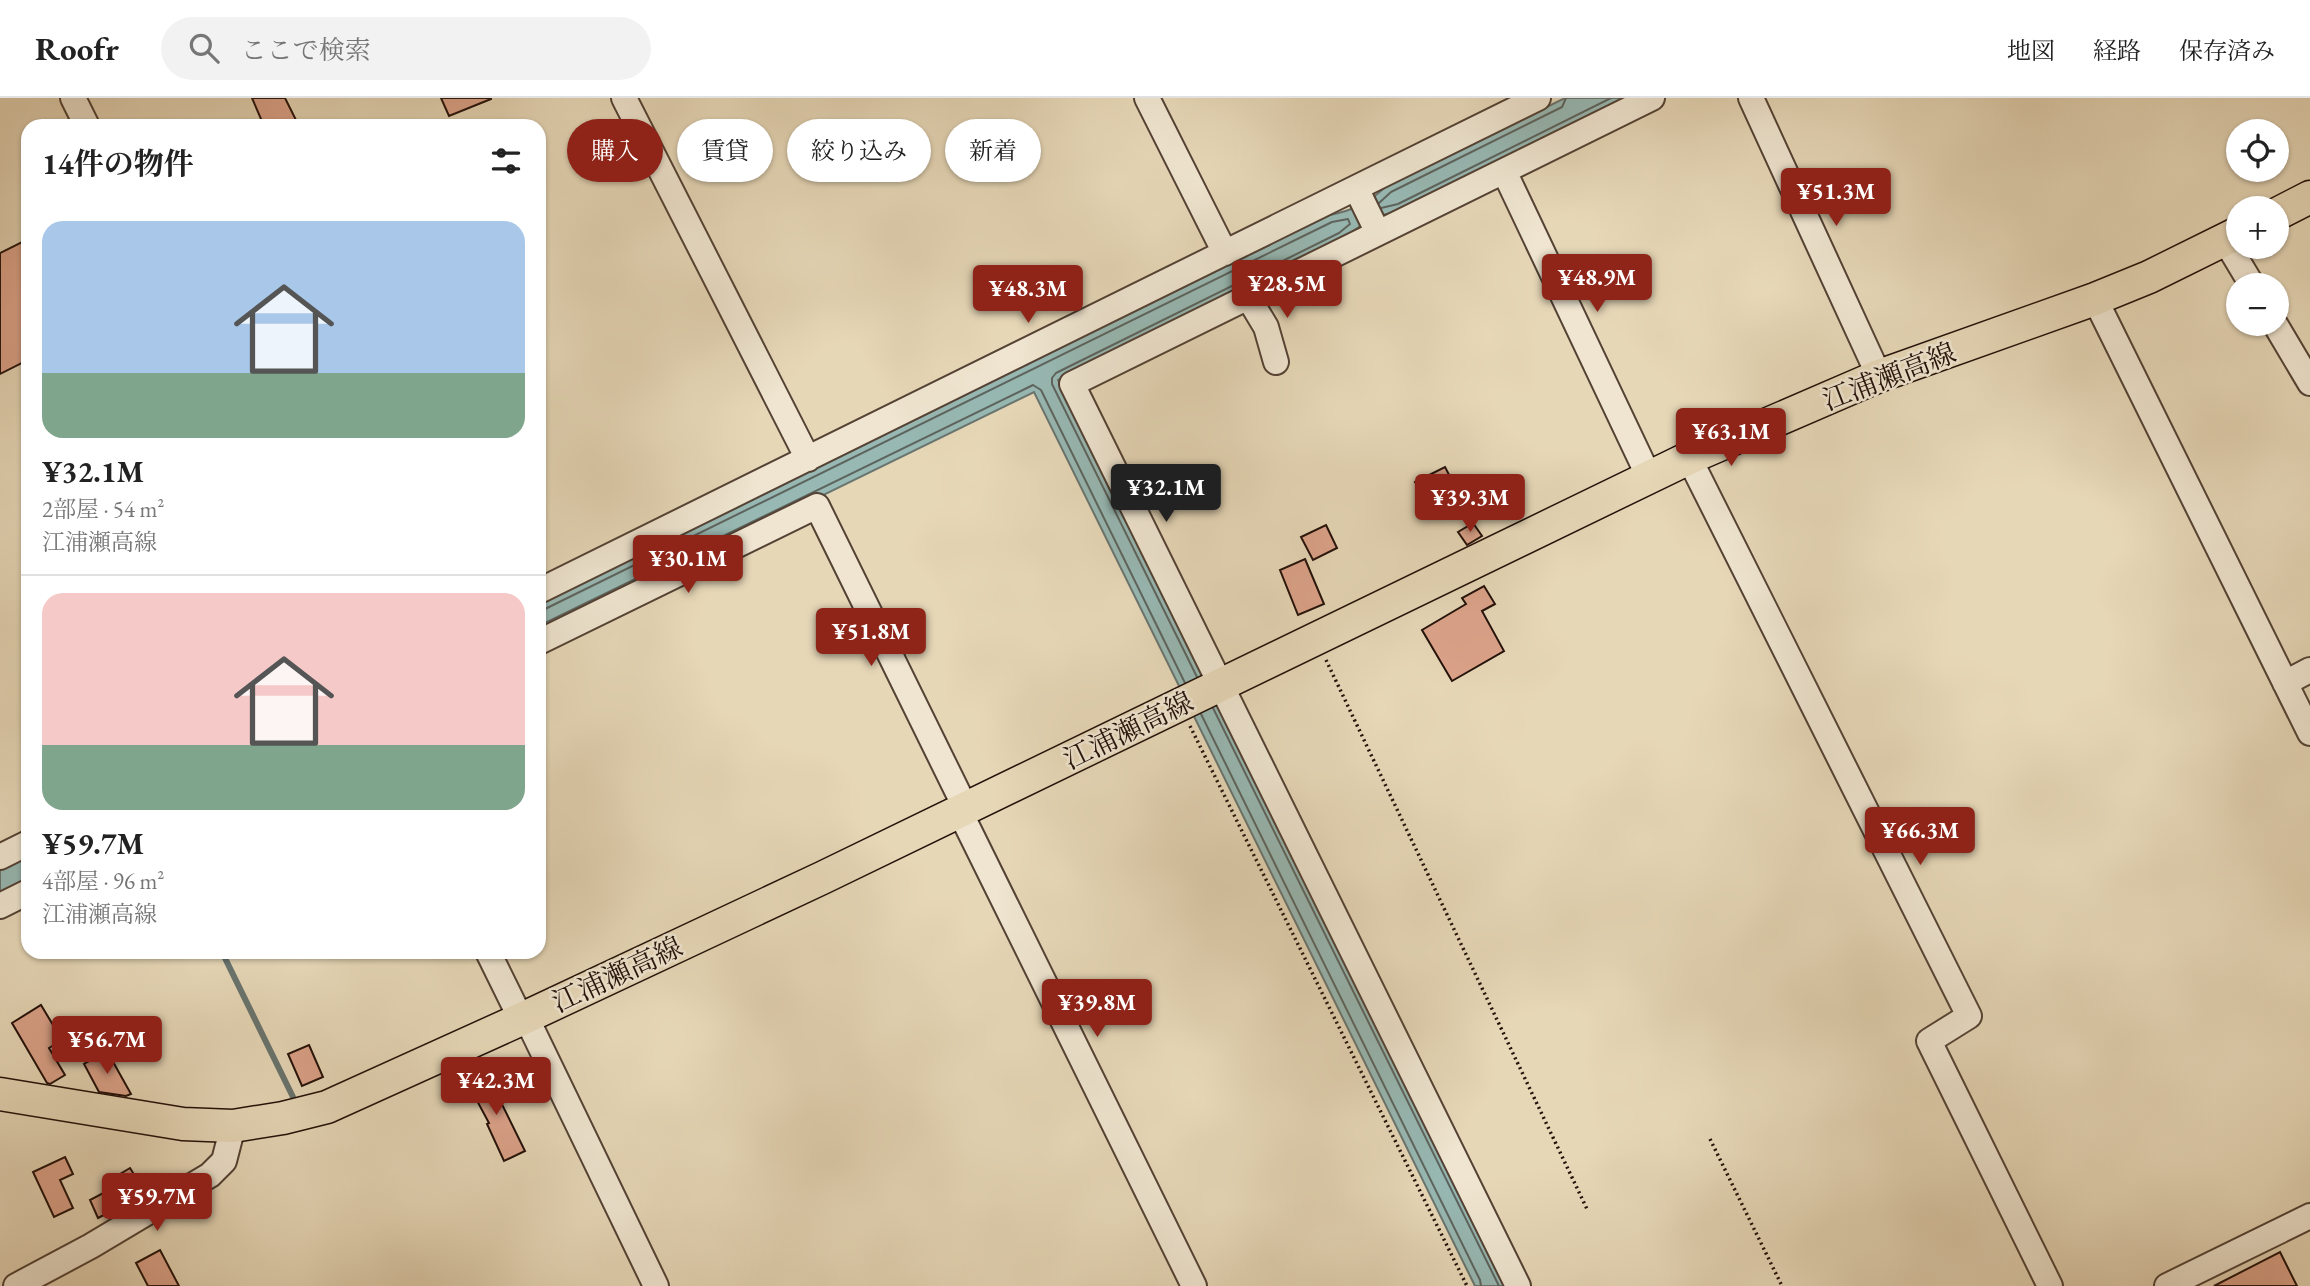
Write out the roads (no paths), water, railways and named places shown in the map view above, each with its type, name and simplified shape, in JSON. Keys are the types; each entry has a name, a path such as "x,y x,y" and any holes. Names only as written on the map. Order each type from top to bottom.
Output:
{"main road":[{"path":"2289,208 2310,197"},
{"name":"江浦瀬高線","path":"0,1094 183,1124 233,1126 284,1118 327,1107 523,1018 963,810 1185,710 1217,686 1689,458 1879,376 2095,299 2149,277 2226,240"}],"street":[{"path":"624,98 808,459"},
{"path":"1147,98 1224,253"},
{"path":"1518,1286 1217,686 1072,384 1248,297 1367,211 1538,98"},
{"path":"546,588 1224,253 1504,171 1652,98"},
{"path":"1751,98 1879,376"},
{"path":"1504,171 1649,477"},
{"path":"1248,297 1266,327 1276,362"},
{"path":"2095,299 2310,733"},
{"path":"2282,336 2310,383"},
{"path":"1689,458 1969,1016 1929,1041 2050,1286"},
{"path":"546,639 817,506 1194,1286"},
{"path":"2285,683 2310,670"},
{"path":"0,857 21,846"},
{"path":"0,906 21,896"},
{"path":"492,959 656,1286"},
{"path":"16,1286 91,1246 210,1175 224,1161 233,1126"},
{"path":"2166,1286 2310,1216"}],"water":[{"path":"1565,98 1627,98 1372,220 1344,238 1058,380 1506,1286 1475,1286 1034,392 546,631 546,601 1330,215 1361,205 1386,186"},
{"path":"21,858 21,888 0,898 0,868"}],"waterway":[{"path":"225,959 293,1097"}]}
